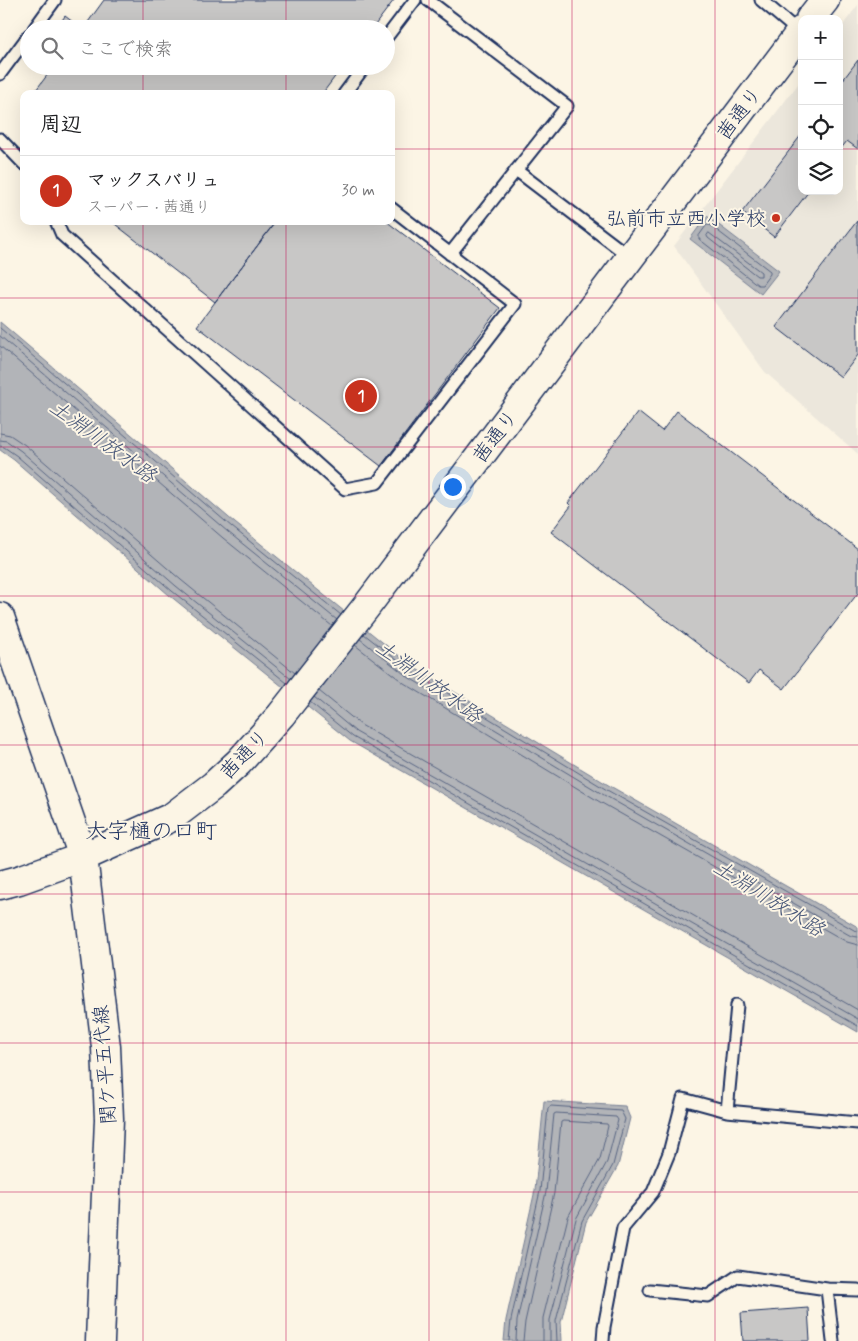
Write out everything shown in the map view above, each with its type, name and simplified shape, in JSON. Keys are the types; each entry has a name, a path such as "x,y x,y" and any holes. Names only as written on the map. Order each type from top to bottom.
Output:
{"street":[{"name":"茜通り","path":"83,857 172,817 214,785 239,762 281,716 366,607 798,32"},
{"name":"関ケ平五代線","path":"0,617 83,857 106,1047 109,1119 100,1341"},
{"path":"10,882 83,857"}],"lane":[{"path":"41,20 55,0"},
{"path":"395,26 415,0"},
{"path":"428,0 567,106 450,254"},
{"path":"760,0 811,15"},
{"path":"0,74 20,47"},
{"path":"347,90 358,75"},
{"path":"0,139 20,160"},
{"path":"516,170 630,257"},
{"path":"58,225 62,235 344,489 377,483 515,304 395,211"},
{"path":"727,1111 737,1005"},
{"path":"603,1341 623,1228 653,1192 668,1153 683,1099 727,1111 858,1123"},
{"path":"650,1290 708,1296 738,1276 828,1289 858,1290"},
{"path":"828,1289 833,1341"}],"shaded area":[{"name":"弘前市立西小学校","path":"858,5 858,454 765,372 674,246 798,84 798,195 843,195 843,25"}],"water":[{"path":"707,216 779,271 761,294 690,239"},
{"name":"土淵川放水路","path":"0,322 235,523 413,667 610,786 858,927 858,1032 350,741 169,595 14,460 0,450"},
{"path":"544,1101 625,1106 630,1118 618,1166 586,1222 561,1322 562,1341 504,1341 506,1320 535,1190"}],"building":[{"path":"104,0 394,0 379,20 90,20"},
{"path":"65,16 70,20 62,20"},
{"path":"858,60 858,149 847,141 843,146 843,80"},
{"path":"47,75 336,75 325,90 36,90"},
{"path":"798,139 798,195 806,195 774,237 742,212"},
{"path":"857,221 858,355 841,377 776,327"},
{"path":"116,225 273,225 215,302"},
{"path":"273,225 391,225 500,308 381,466 197,326"},
{"path":"677,411 858,549 858,593 784,689 759,670 749,683 551,532 571,506 568,503 638,412 662,431"},
{"path":"808,1308 810,1341 743,1341 741,1313"}],"place":[{"name":"弘前市立西小学校","path":"776,218"},
{"name":"マックスバリュ","path":"361,396"}],"district":[{"name":"大字樋の口町","path":"151,830"}]}
